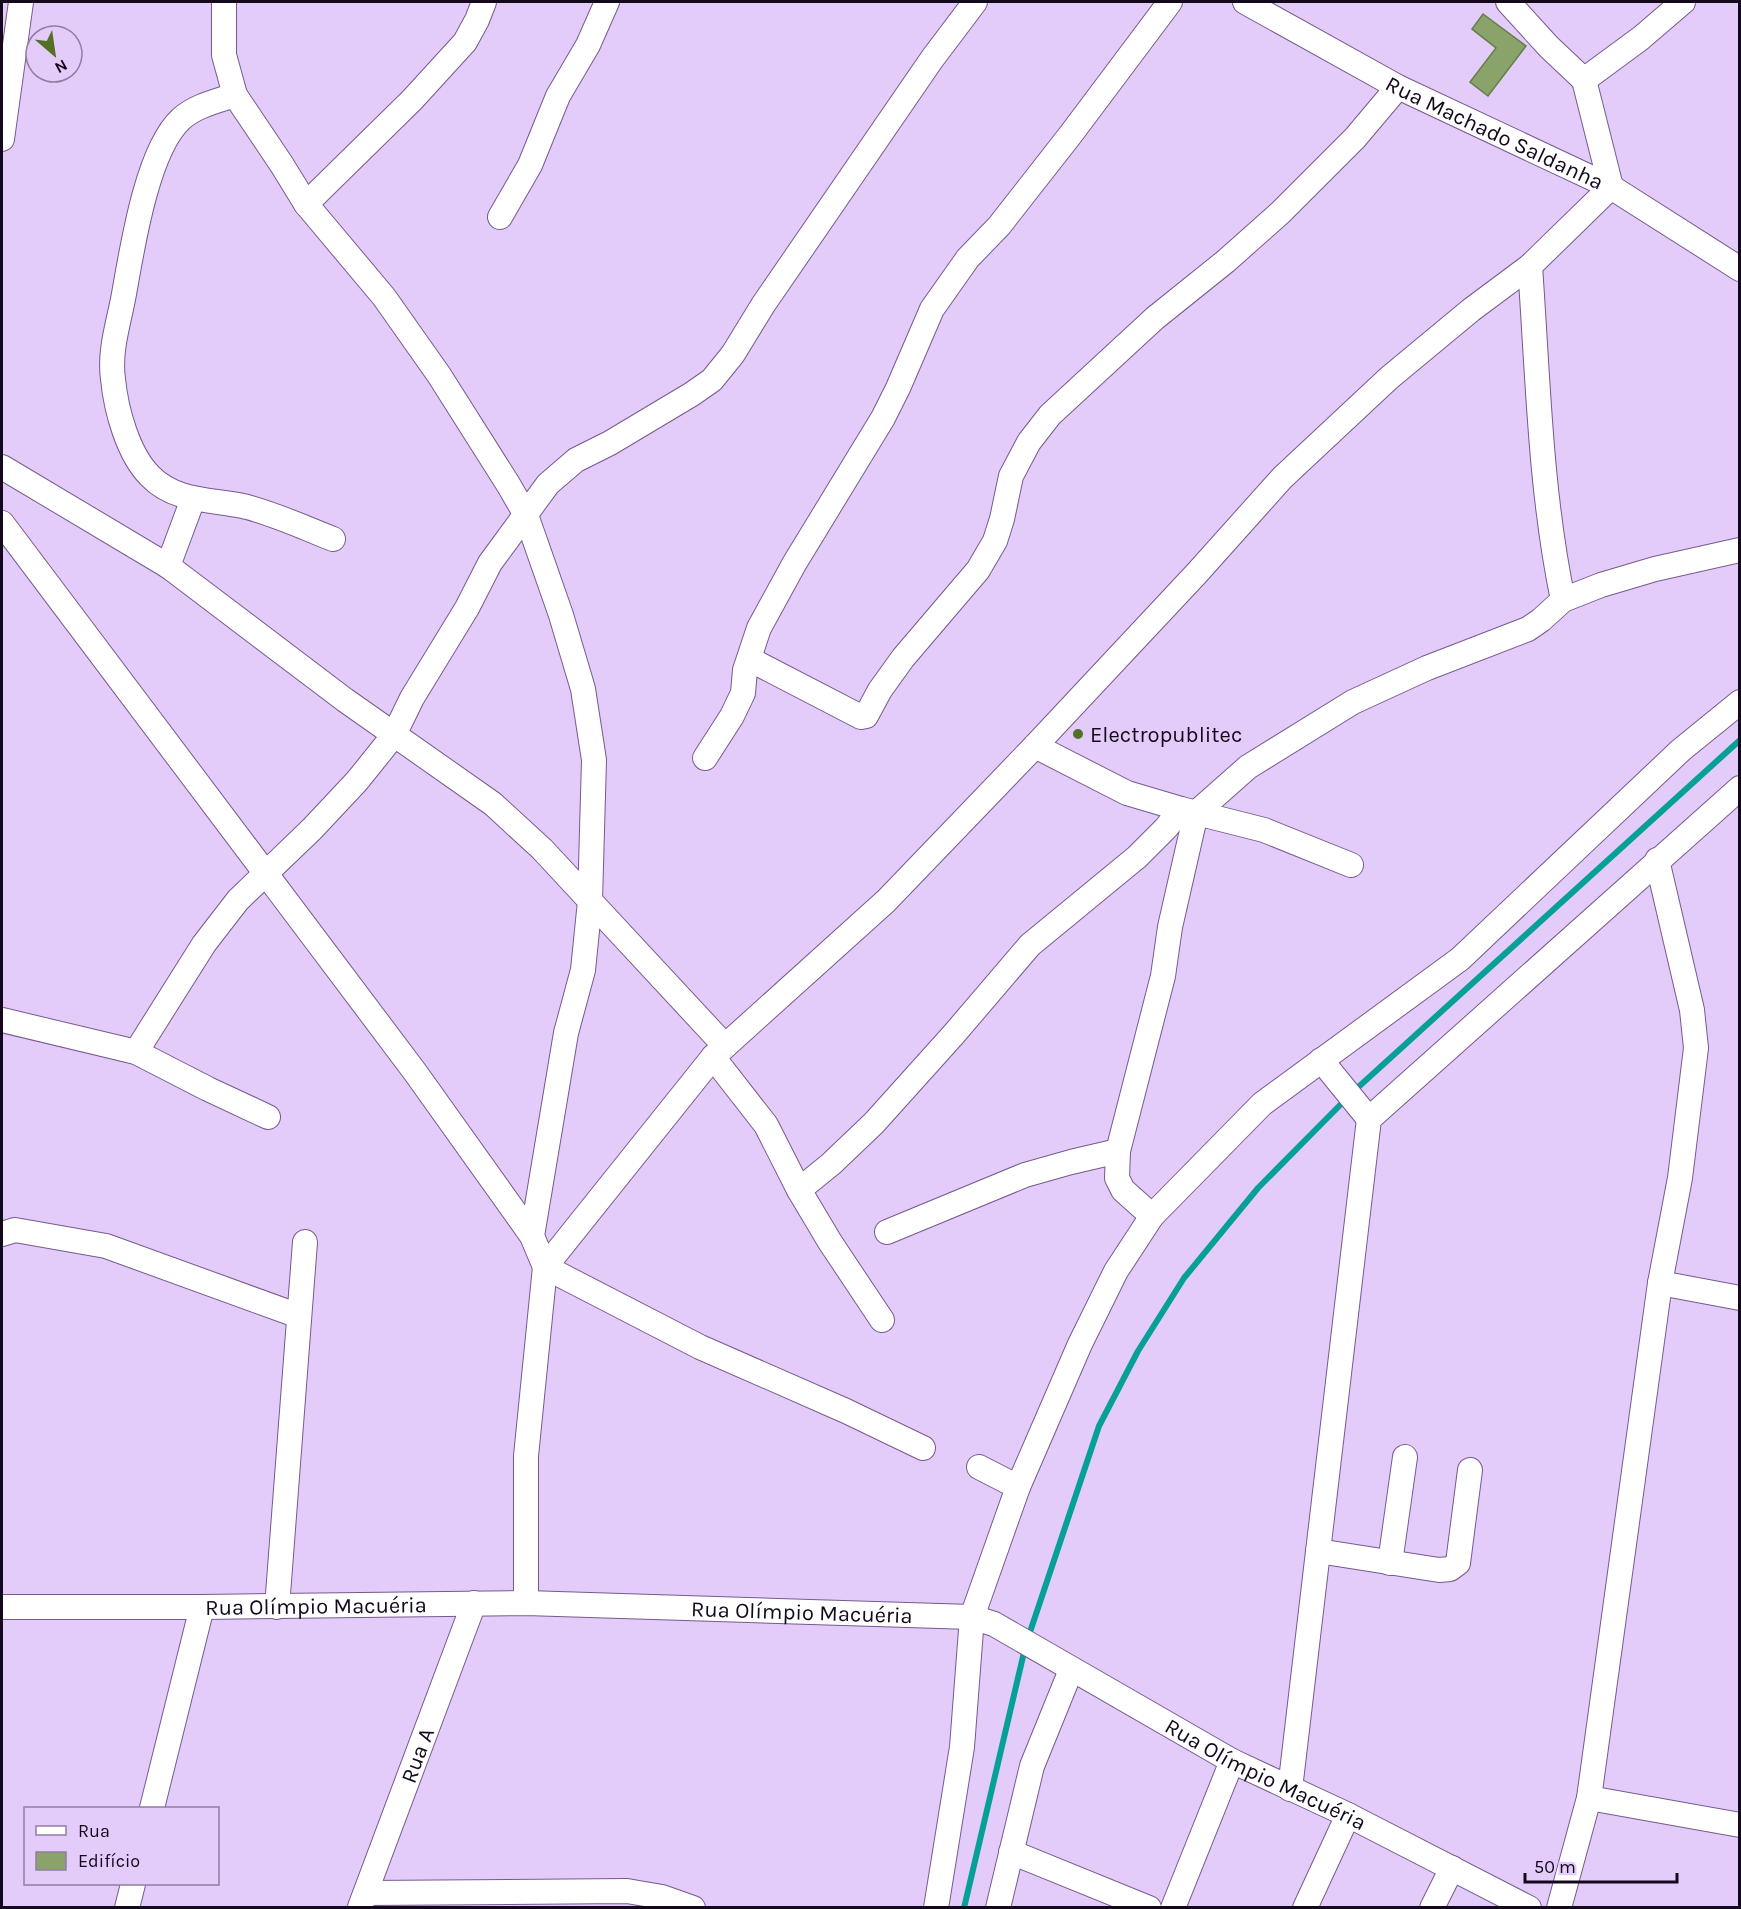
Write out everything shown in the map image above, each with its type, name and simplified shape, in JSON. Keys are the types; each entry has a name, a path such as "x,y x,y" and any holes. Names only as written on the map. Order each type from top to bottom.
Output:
{"street":[{"path":"2,139 21,2"},
{"path":"224,2 224,56 235,95 306,204 384,297 440,375 526,515 561,615 583,688 594,760 590,901 584,970 566,1033 532,1236"},
{"path":"306,204 412,100 465,42 484,2"},
{"path":"501,217 530,165 558,96 588,45 607,2"},
{"path":"136,1052 204,944 238,900 312,829 357,781 394,735 412,698 467,608 490,564 548,484 576,460 621,437 712,380 733,354 763,305 932,59 975,2"},
{"path":"705,758 732,716 743,693 745,670 759,628 794,564 883,418 932,309 968,258 999,226 1064,144 1170,2"},
{"name":"Rua Machado Saldanha","path":"1245,2 1398,87 1611,187 1740,269"},
{"path":"1584,80 1641,38 1683,2"},
{"path":"545,1267 719,1052 886,901 1197,573 1282,478 1389,378 1471,310 1530,266 1611,187 1584,80 1512,3"},
{"path":"749,659 861,717 866,716 880,690 903,658 978,570 995,541 1011,476 1029,442 1050,415 1155,318 1226,261 1280,213 1355,138 1398,87"},
{"path":"235,95 181,118 167,136 155,162 136,229 113,346 112,378 119,412 129,443 148,474 163,488 192,499 247,507 333,539"},
{"path":"1530,266 1546,496 1553,554 1563,600"},
{"path":"2,467 168,566 394,735 493,804 542,849 590,901 719,1052 766,1125 799,1190 830,1242 882,1320"},
{"path":"168,566 192,499"},
{"path":"2,523 415,1072 532,1236 545,1267 526,1456 526,1603"},
{"path":"799,1190 831,1164 874,1123 1030,945 1137,857 1166,828 1248,767 1353,702 1427,668 1528,629 1563,600 1655,569 1740,550"},
{"path":"936,1908 983,1621 1018,1487 1080,1344 1116,1271 1152,1216 1262,1104 1460,959 1672,758 1740,702"},
{"path":"1035,746 1127,793 1264,830 1351,865"},
{"path":"1290,1789 1369,1119 1740,788"},
{"path":"1152,1216 1124,1190 1118,1178 1118,1151 1163,976 1189,811"},
{"path":"1559,1908 1589,1798 1660,1283 1680,1178 1696,1048 1692,1010 1658,860"},
{"path":"2,1020 136,1052 268,1117"},
{"path":"1321,1059 1369,1119"},
{"path":"887,1232 1025,1175 1118,1151"},
{"path":"2,1234 15,1230 106,1246 299,1316"},
{"path":"277,1607 305,1242"},
{"path":"545,1267 700,1347 846,1410 923,1448"},
{"path":"1660,1283 1740,1298"},
{"path":"1390,1563 1405,1456"},
{"path":"979,1467 1018,1487"},
{"path":"1318,1551 1439,1570 1450,1569 1458,1563 1470,1470"},
{"name":"Rua A","path":"363,1900 474,1603"},
{"name":"Rua Olímpio Macuéria","path":"2,1607 277,1607 526,1603 983,1621 1232,1761 1348,1815 1529,1908"},
{"path":"152,1807 202,1607"},
{"path":"998,1908 1032,1766 1064,1665"},
{"path":"1173,1908 1232,1761"},
{"path":"1589,1798 1740,1825"},
{"path":"1305,1908 1348,1815"},
{"path":"1011,1852 1149,1908"},
{"path":"1432,1908 1452,1868"},
{"path":"127,1908 133,1885"},
{"path":"363,1900 627,1891 662,1897 693,1908"}],"building":[{"path":"1483,14 1526,46 1488,96 1470,82 1496,48 1472,29"}],"waterway":[{"path":"1354,1091 1740,740"},
{"path":"1028,1638 1099,1426 1138,1351 1184,1278 1258,1188 1347,1098"},
{"path":"964,1908 1025,1648"}],"place":[{"name":"Electropublitec","path":"1078,734"}]}
